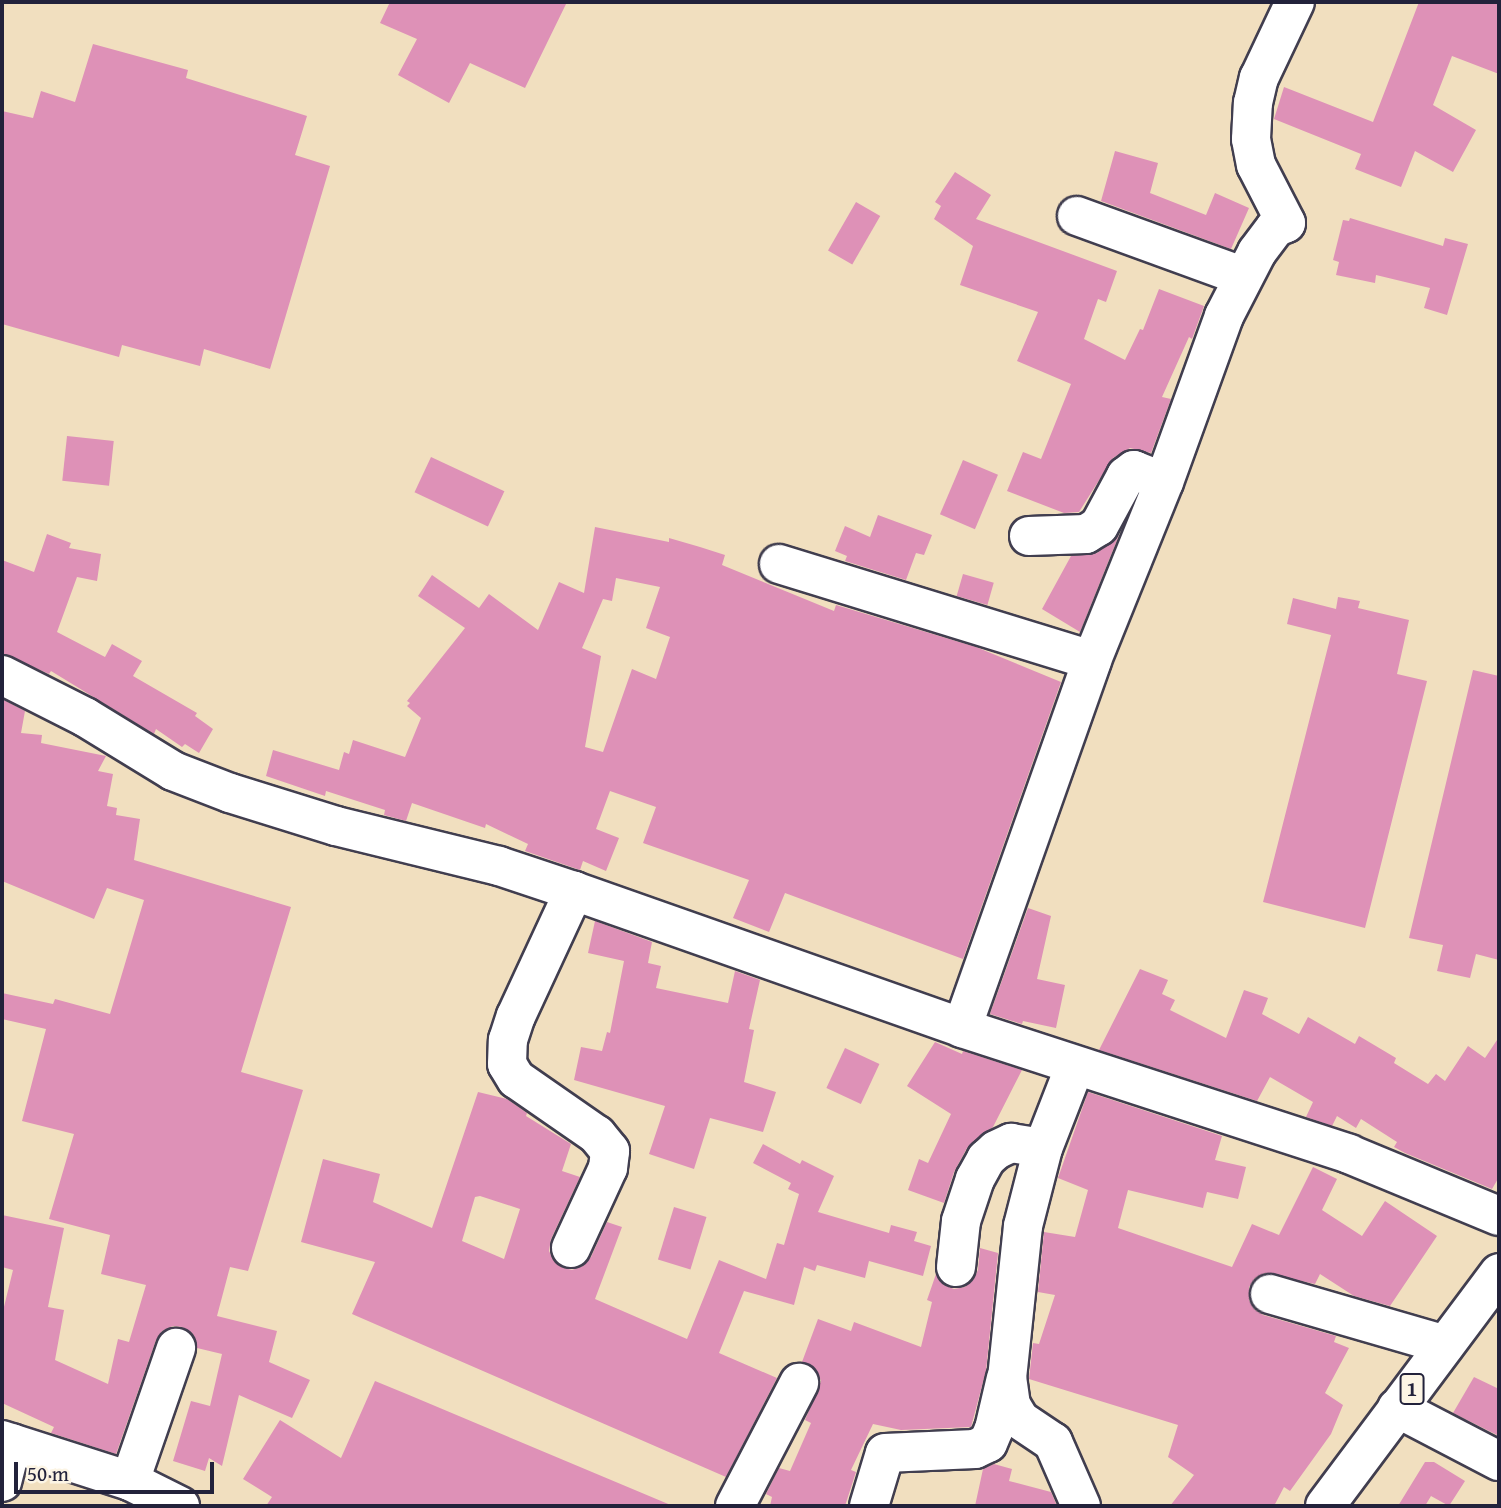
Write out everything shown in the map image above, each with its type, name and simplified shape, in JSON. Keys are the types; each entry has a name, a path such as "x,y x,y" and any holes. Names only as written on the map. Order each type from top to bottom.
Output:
{"main road":[{"path":"962,1028 1092,660 1164,482 1224,316 1242,276 1275,228 1286,223 1256,165 1251,139 1253,103 1259,78 1295,2"},
{"path":"1077,216 1242,276"},
{"path":"1029,536 1086,534 1099,526 1126,476 1134,470 1164,482"},
{"path":"779,564 1092,660"},
{"path":"2,675 85,717 173,771 336,826 499,866 574,891 962,1028 1349,1154 1499,1216"},
{"path":"571,1248 608,1168 610,1151 597,1135 516,1079 507,1064 508,1040 516,1016 574,891"},
{"path":"869,1506 885,1453 975,1449 988,1443 1007,1377 1023,1226 1043,1148 1076,1066"},
{"path":"956,1267 961,1221 975,1179 986,1159 996,1150 1011,1143 1043,1148"},
{"name":"1","path":"1325,1506 1499,1273"},
{"path":"1270,1294 1444,1345"},
{"path":"130,1481 176,1348"},
{"path":"1007,1377 1011,1405 1020,1420 1053,1442 1081,1506"},
{"path":"735,1506 799,1383"},
{"path":"1397,1408 1499,1461"},
{"path":"2,1482 7,1442 130,1481 180,1506"}],"building":[{"path":"390,2 567,2 525,88 470,63 449,103 398,75 417,39 380,23"},
{"path":"1419,2 1499,2 1499,74 1452,56 1433,105 1476,130 1453,172 1415,151 1401,187 1355,169 1361,154 1274,119 1284,87 1373,122"},
{"path":"93,44 188,70 186,78 307,116 295,155 330,166 270,369 204,349 200,366 122,345 119,357 2,324 2,111 33,118 41,91 75,102"},
{"path":"1115,151 1158,163 1150,193 1206,215 1215,193 1249,208 1231,249 1101,201"},
{"path":"955,172 991,195 976,219 1117,271 1106,302 1098,299 1084,339 1125,360 1140,329 1143,330 1159,289 1204,306 1192,339 1189,337 1162,397 1171,399 1151,453 1130,448 1113,458 1079,512 1064,513 1007,491 1023,452 1041,459 1071,384 1017,361 1038,312 960,285 973,246 934,219 941,206 935,202"},
{"path":"856,202 880,216 852,264 828,250"},
{"path":"1350,218 1443,246 1445,238 1468,244 1447,315 1424,308 1430,288 1376,275 1375,283 1336,275 1339,262 1333,260 1343,220 1349,221"},
{"path":"67,436 114,441 109,486 62,481"},
{"path":"431,457 504,491 488,527 415,492"},
{"path":"963,460 998,475 975,529 940,514"},
{"path":"878,515 932,535 924,555 916,553 906,580 845,561 847,556 835,551 845,526 870,537"},
{"path":"595,527 669,542 669,538 725,555 722,565 834,611 836,605 976,647 1061,682 963,959 785,893 769,932 733,918 749,880 643,843 656,807 610,791 596,829 619,838 606,871 583,861 580,870 525,851 528,844 486,824 485,828 412,803 406,821 384,815 385,810 326,791 325,796 266,776 273,750 339,770 344,752 349,754 353,740 405,757 421,718 407,706 410,703 407,701 465,628 418,596 432,575 479,608 489,594 538,630 559,582 584,593","holes":["616,578 660,587 646,628 670,637 656,679 632,669 603,752 585,747 601,656 582,648 603,599 612,601"]},
{"path":"47,534 71,543 69,548 101,554 97,581 77,577 57,632 105,657 112,644 142,661 133,676 197,713 195,716 213,729 199,753 185,744 182,747 156,729 154,734 51,671 49,674 2,653 2,560 34,572"},
{"path":"1119,535 1080,632 1042,609 1071,556 1097,553"},
{"path":"963,574 994,583 987,605 957,596"},
{"path":"1338,597 1360,601 1358,608 1409,620 1397,674 1427,681 1365,928 1263,902 1331,635 1287,624 1293,598 1336,609"},
{"path":"1473,670 1499,676 1499,960 1476,954 1470,978 1437,971 1443,945 1409,938"},
{"path":"2,699 25,711 21,733 42,735 41,743 106,756 98,771 113,774 107,806 117,808 116,815 140,819 134,860 291,907 241,1072 303,1090 248,1271 230,1267 217,1316 277,1331 269,1362 310,1380 292,1418 239,1395 222,1466 209,1458 205,1471 173,1461 191,1401 210,1406 222,1354 197,1348 193,1334 182,1327 173,1326 162,1331 156,1340 116,1454 51,1433 54,1427 2,1403 2,1315 13,1270 2,1267 2,1215 64,1228 48,1307 64,1310 55,1360 108,1384 118,1339 129,1342 146,1285 101,1274 110,1235 49,1219 74,1134 22,1121 46,1029 2,1019 2,993 53,1004 55,999 110,1014 144,900 107,888 94,919 2,881"},
{"path":"1028,908 1051,916 1037,979 1065,985 1056,1028 1023,1021 1022,1024 990,1014"},
{"path":"595,921 652,942 648,963 661,966 656,988 728,1003 735,971 760,980 749,1029 754,1030 744,1082 776,1092 763,1132 710,1118 694,1169 649,1154 665,1106 574,1080 581,1047 602,1051 607,1032 610,1033 624,961 588,953"},
{"path":"1140,969 1168,980 1162,994 1175,1000 1170,1010 1226,1038 1244,990 1268,998 1262,1014 1299,1034 1308,1017 1355,1044 1359,1036 1396,1058 1394,1063 1428,1084 1436,1074 1445,1081 1468,1046 1485,1058 1499,1037 1499,1177 1492,1189 1405,1153 1394,1147 1397,1142 1361,1119 1356,1128 1337,1116 1332,1126 1306,1117 1313,1102 1270,1077 1257,1101 1099,1050"},
{"path":"935,1042 962,1054 963,1051 1022,1070 993,1127 967,1148 954,1172 944,1203 908,1190 919,1159 928,1163 951,1114 907,1086"},
{"path":"845,1048 879,1064 861,1104 826,1088"},
{"path":"478,1092 507,1099 527,1113 526,1116 571,1144 562,1171 580,1177 551,1239 549,1251 554,1261 561,1267 572,1270 583,1266 591,1257 607,1222 622,1227 595,1299 687,1339 719,1260 766,1279 777,1243 784,1245 799,1194 788,1189 791,1183 753,1163 763,1144 800,1164 802,1160 834,1176 818,1212 889,1233 891,1225 917,1232 914,1241 931,1246 923,1276 869,1261 865,1278 817,1265 815,1271 804,1267 794,1305 744,1291 719,1353 777,1378 726,1477 352,1314 375,1262 301,1242 323,1159 380,1174 373,1202 432,1228","holes":["480,1196 520,1209 504,1259 462,1241 475,1197"]},
{"path":"1088,1092 1222,1136 1215,1160 1246,1167 1238,1199 1207,1192 1203,1208 1128,1190 1118,1228 1232,1267 1252,1224 1279,1235 1313,1167 1337,1179 1322,1210 1362,1236 1385,1201 1437,1236 1390,1306 1354,1296 1320,1274 1315,1284 1265,1273 1255,1278 1249,1287 1249,1300 1254,1309 1263,1315 1336,1336 1334,1342 1349,1348 1325,1393 1343,1405 1331,1434 1290,1491 1284,1487 1274,1506 1170,1506 1194,1475 1168,1457 1178,1425 1029,1379 1033,1343 1039,1344 1055,1295 1038,1292 1044,1232 1075,1237 1088,1190 1058,1178"},
{"path":"674,1207 707,1217 690,1270 658,1260"},
{"path":"980,1248 998,1253 986,1371 971,1427 901,1430 873,1424 851,1470 856,1472 845,1506 770,1506 772,1497 766,1494 779,1468 790,1471 811,1423 805,1420 821,1381 817,1371 802,1362 818,1319 851,1331 854,1322 921,1347 932,1302 927,1300 936,1274 944,1285 954,1289 965,1287 973,1280 978,1270"},
{"path":"1474,1377 1499,1389 1499,1436 1453,1413"},
{"path":"375,1381 673,1506 266,1506 272,1497 243,1479 280,1420 341,1458"},
{"path":"1425,1462 1434,1462 1465,1481 1449,1506 1431,1496 1425,1506 1398,1506"},
{"path":"994,1464 1012,1469 1009,1481 1051,1492 1057,1506 975,1506 983,1469"}]}
